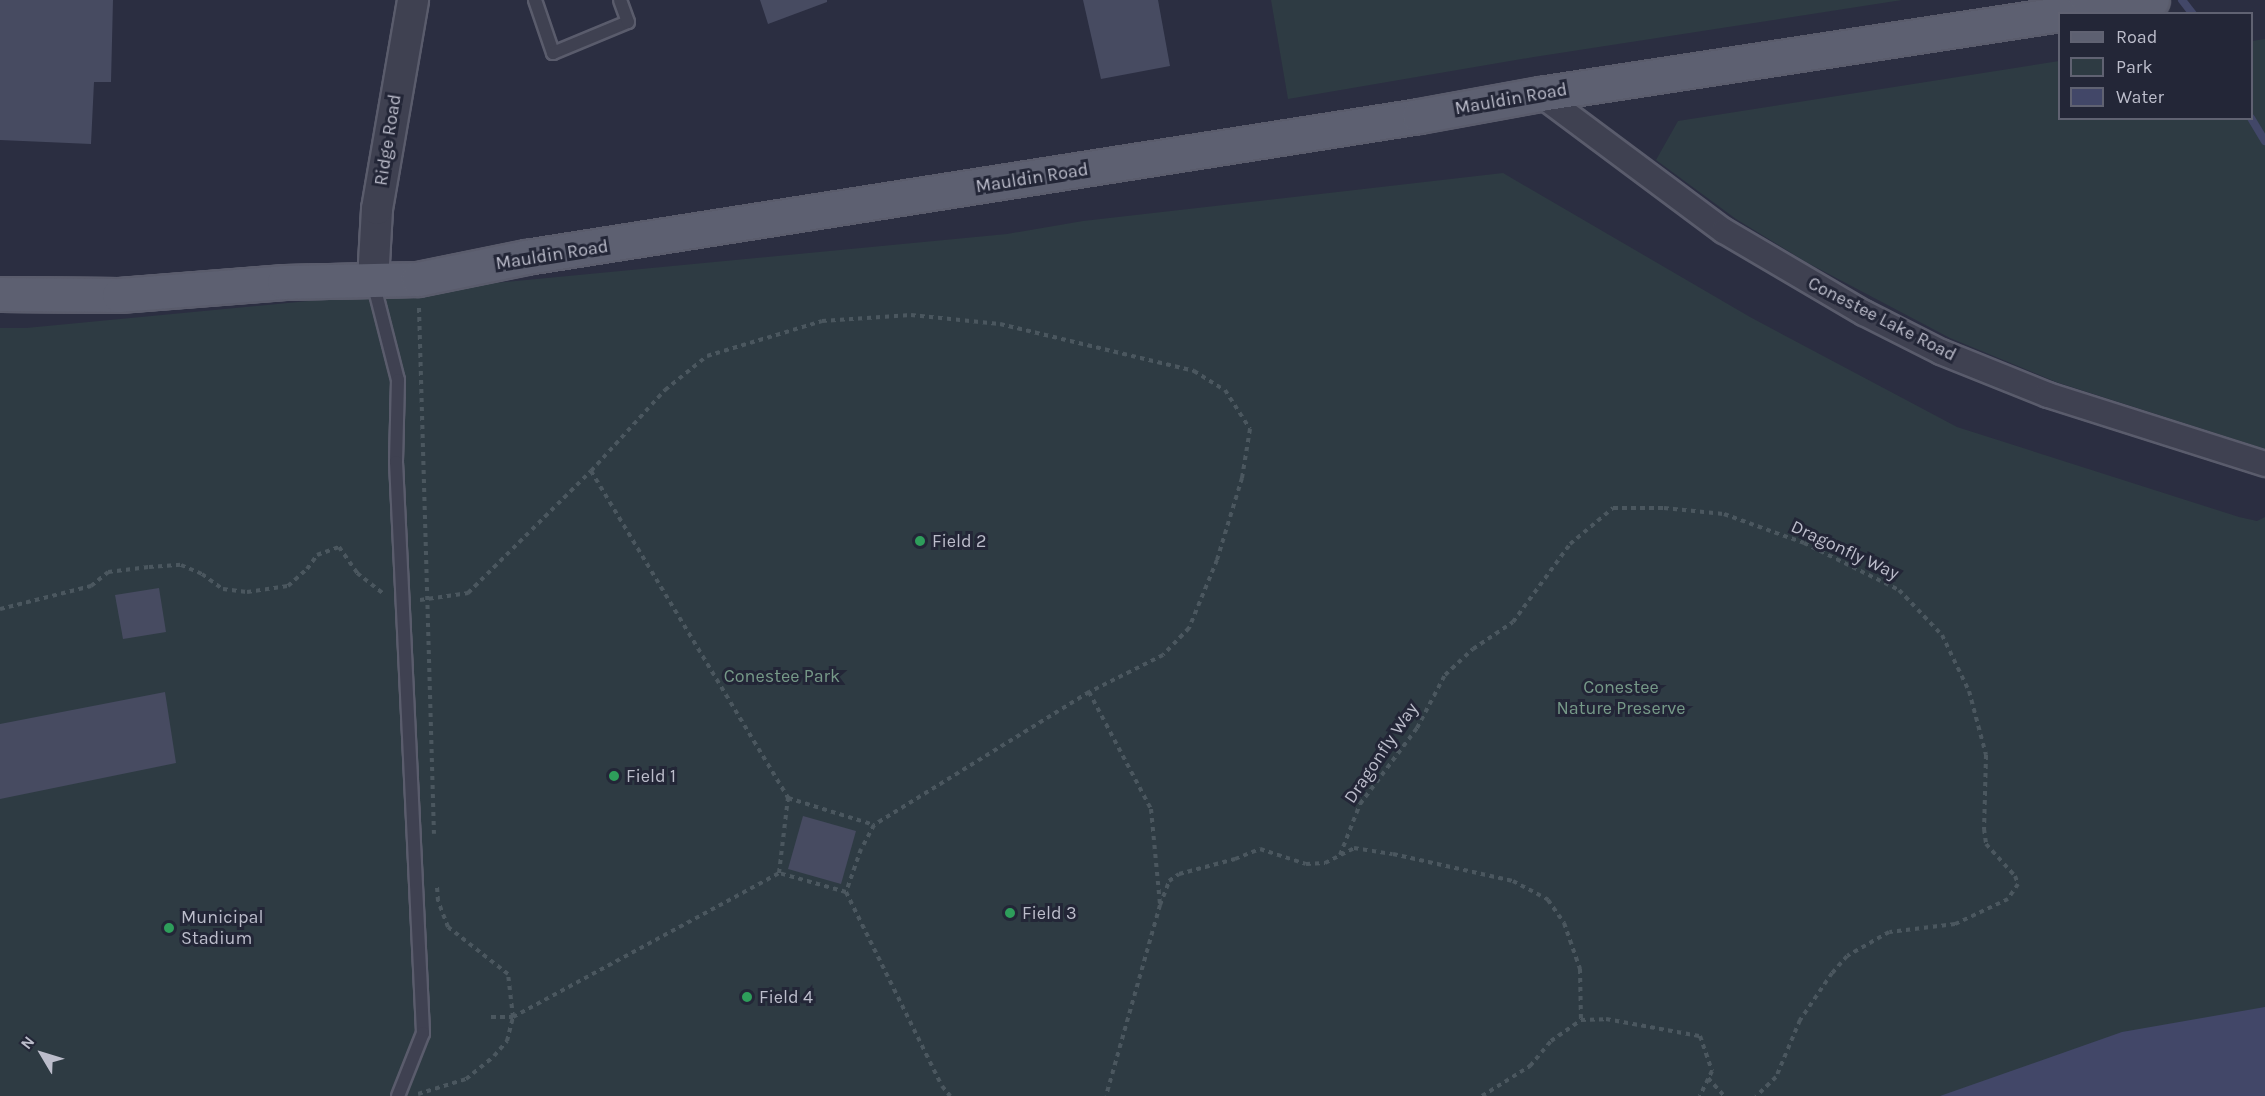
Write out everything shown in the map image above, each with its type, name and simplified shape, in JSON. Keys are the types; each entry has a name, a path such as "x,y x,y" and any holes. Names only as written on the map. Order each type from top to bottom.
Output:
{"main road":[{"path":"2076,12 2144,1"},
{"name":"Mauldin Road","path":"0,294 119,295 284,282 418,279 526,257 1419,116 1539,94 2058,14"}],"street":[{"name":"Ridge Road","path":"373,281 377,209 413,0"},
{"name":"Conestee Lake Road","path":"1539,94 1724,231 1864,313 1941,352 2048,395 2265,465"}],"lane":[{"path":"535,0 553,53 628,22 620,0"},
{"path":"373,281 398,380 396,462 423,1033 398,1096"}],"path":[{"path":"418,279 435,841"},
{"path":"0,609 92,586 108,572 149,567 181,566 202,574 223,590 247,592 288,586 307,569 317,555 339,547 357,573 380,589 389,600 426,600 468,593 591,471 665,390 707,357 822,321 911,315 1000,324 1194,371 1225,390 1250,429 1242,478 1217,560 1189,628 1163,655 1089,692 874,825 861,849 846,892 942,1086 950,1096"},
{"path":"591,471 788,798 779,873"},
{"name":"Dragonfly Way","path":"1340,855 1360,804 1417,728 1445,675 1473,649 1513,622 1570,544 1613,508 1664,508 1724,514 1804,543 1899,590 1942,635 1969,691 1986,755 1984,829 1986,844 2015,876 2018,884 2008,899 1955,924 1889,932 1847,956 1832,973 1800,1020 1776,1077 1756,1096"},
{"path":"1089,692 1151,809 1160,905"},
{"path":"788,798 874,825"},
{"path":"1106,1096 1160,905 1169,881 1179,874 1235,859 1260,849 1306,864 1325,863 1354,848 1394,854 1513,881 1548,900 1564,923 1580,969 1581,1020"},
{"path":"491,1017 513,1017 779,873 846,892"},
{"path":"415,1096 466,1079 494,1056 507,1041 513,1017 508,974 448,927 438,902 437,883"},
{"path":"1482,1096 1530,1066 1551,1041 1581,1020 1606,1019 1700,1036 1712,1071 1700,1096"},
{"path":"1708,1078 1724,1096"}],"green space":[{"path":"1271,0 1902,0 1534,57 1288,99"},
{"path":"2265,39 2265,449 2056,382 1950,338 1806,262 1736,219 1656,160 1678,121 2058,61 2058,120 2253,120 2253,41"},
{"path":"1503,173 1750,317 1957,427 2239,517 2257,521 2265,517 2265,1096 0,1096 0,328 26,328 1007,234 1083,221"}],"water":[{"path":"2265,1007 2265,1096 1940,1096 2122,1032"}],"building":[{"path":"0,0 113,0 111,82 94,82 91,144 0,140"},
{"path":"760,0 827,0 827,2 768,24"},
{"path":"1083,0 1158,0 1170,66 1101,79"},
{"path":"159,588 166,632 123,639 115,595"},
{"path":"165,692 176,763 0,799 0,724"},
{"path":"803,816 856,831 841,884 788,869"}],"waterway":[{"path":"2182,0 2191,12"},
{"path":"2252,120 2265,141"}],"place":[{"name":"Field 2","path":"920,541"},
{"name":"Field 1","path":"614,776"},
{"name":"Field 3","path":"1010,913"},
{"name":"Municipal Stadium","path":"169,928"},
{"name":"Field 4","path":"747,997"}],"park label":[{"name":"Conestee Park","path":"782,676"},
{"name":"Conestee Nature Preserve","path":"1621,698"}]}
